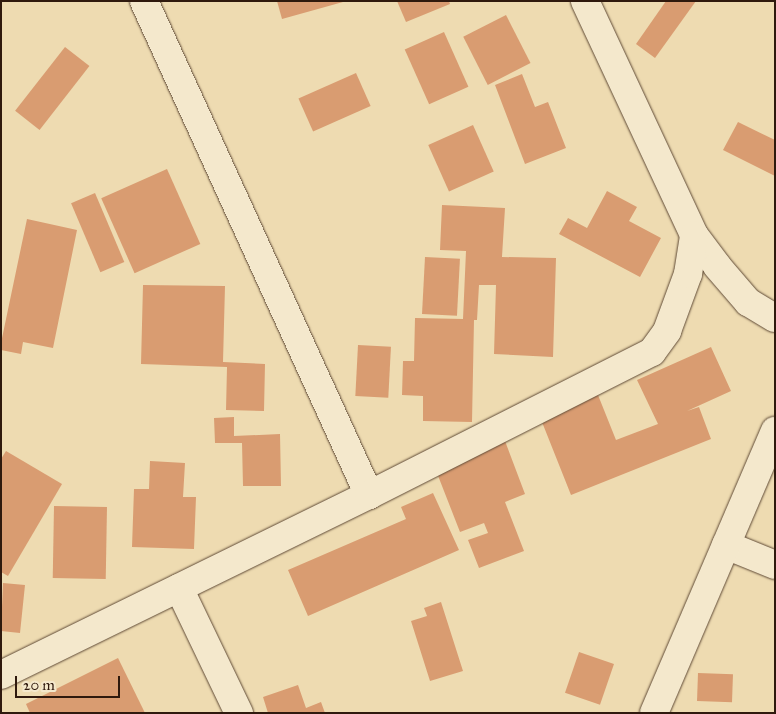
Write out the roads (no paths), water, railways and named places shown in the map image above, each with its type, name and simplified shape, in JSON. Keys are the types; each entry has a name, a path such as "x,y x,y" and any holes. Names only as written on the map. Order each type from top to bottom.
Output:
{"street":[{"path":"144,1 369,495"},
{"path":"584,1 694,235 717,266 748,302 775,318"},
{"path":"1,675 369,495 652,352 667,332 688,274 694,235"},
{"path":"654,713 775,431"},
{"path":"726,545 775,565"},
{"path":"178,588 239,713"}]}
